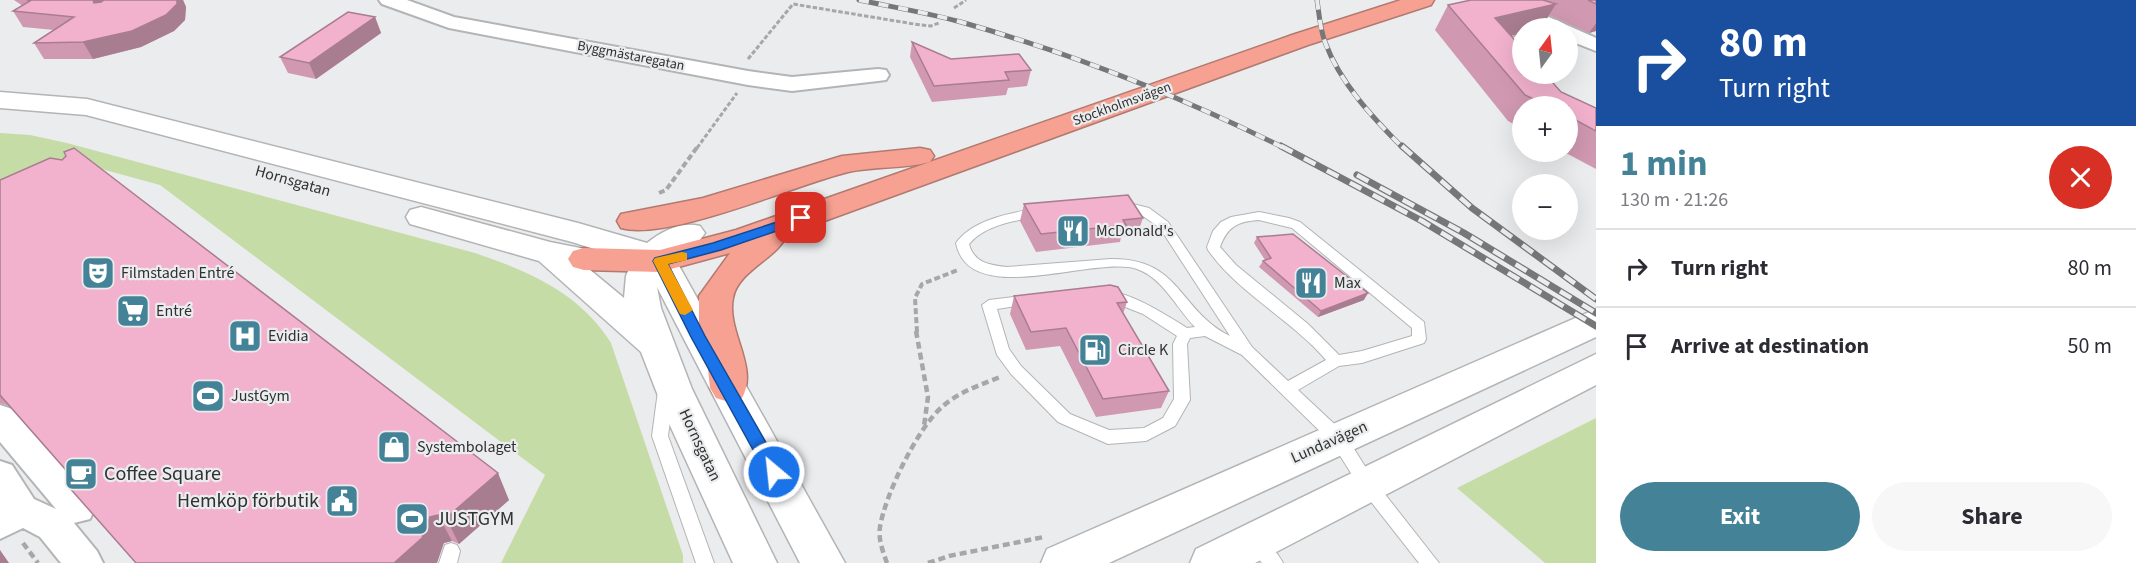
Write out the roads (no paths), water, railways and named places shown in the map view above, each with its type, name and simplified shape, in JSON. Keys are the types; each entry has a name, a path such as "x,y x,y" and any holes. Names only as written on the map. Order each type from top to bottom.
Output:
{"highway":[{"name":"Stockholmsvägen","path":"689,233 920,156 1170,66 1369,0"},
{"name":"Stockholmsvägen","path":"821,212 1268,51 1424,0"},
{"name":"Stockholmsvägen","path":"632,220 666,217 704,208 848,164 920,156"},
{"path":"584,259 653,260 717,247 821,212"},
{"path":"729,388 724,350 716,327 716,296 720,287 754,248 775,233 821,212"}],"main road":[{"path":"0,90 44,91 98,99 143,113 194,136"},
{"name":"Hornsgatan","path":"0,100 87,106 194,136 578,233 653,260 640,288 662,360 754,563"},
{"name":"Hornsgatan","path":"0,116 57,120 109,130 550,253 584,259"},
{"name":"Hornsgatan","path":"511,216 632,220"},
{"path":"689,233 660,247 653,260 729,388 823,563"},
{"path":"550,253 662,360"},
{"name":"Lundavägen","path":"1063,563 1596,322"},
{"path":"1212,563 1265,552 1367,483 1596,368"}],"street":[{"name":"Byggmästaregatan","path":"389,0 449,22 741,77 792,84 878,75"},
{"path":"1514,0 1511,3 1515,9 1535,18"},
{"path":"1578,37 1596,45"},
{"path":"1512,44 1504,48 1512,58"},
{"path":"1533,84 1542,96"},
{"path":"0,418 77,508"},
{"path":"0,476 10,516 53,525 84,563"}],"lane":[{"path":"1103,205 1127,206 1155,216 1247,351 1338,438 1367,483 1430,563"},
{"path":"1050,211 999,222 966,236 962,243 963,249 973,264 993,270 1045,270 1136,263 1157,275 1208,330 1247,351"},
{"path":"1286,390 1336,361 1362,357 1419,339 1419,326 1296,225 1279,217 1261,214 1225,223 1215,235 1213,247 1224,264 1285,314 1336,361"},
{"path":"1095,295 1117,297 1148,310 1185,334 1208,330"},
{"path":"1048,298 989,305 1002,351 1016,370 1064,418 1108,438 1146,434 1169,422 1182,399 1180,344 1185,334"},
{"path":"662,360 660,436 705,563"}],"railway":[{"path":"859,0 949,19 1003,34 1085,62 1166,94 1284,148"},
{"path":"1317,0 1323,37 1339,72 1369,112 1403,148"},
{"path":"1281,146 1422,221 1596,326"},
{"path":"1402,146 1472,208 1596,299"},
{"path":"1357,175 1464,233 1596,313"}],"place":[{"name":"McDonald's","path":"1073,231"},
{"name":"Filmstaden Entré","path":"98,273"},
{"name":"Max","path":"1311,283"},
{"name":"Entré","path":"133,311"},
{"name":"Evidia","path":"245,336"},
{"name":"Circle K","path":"1095,350"},
{"name":"JustGym","path":"208,396"},
{"name":"Systembolaget","path":"394,447"},
{"name":"Coffee Square","path":"81,474"},
{"name":"Hemköp förbutik","path":"342,501"},
{"name":"JUSTGYM","path":"412,519"}]}
